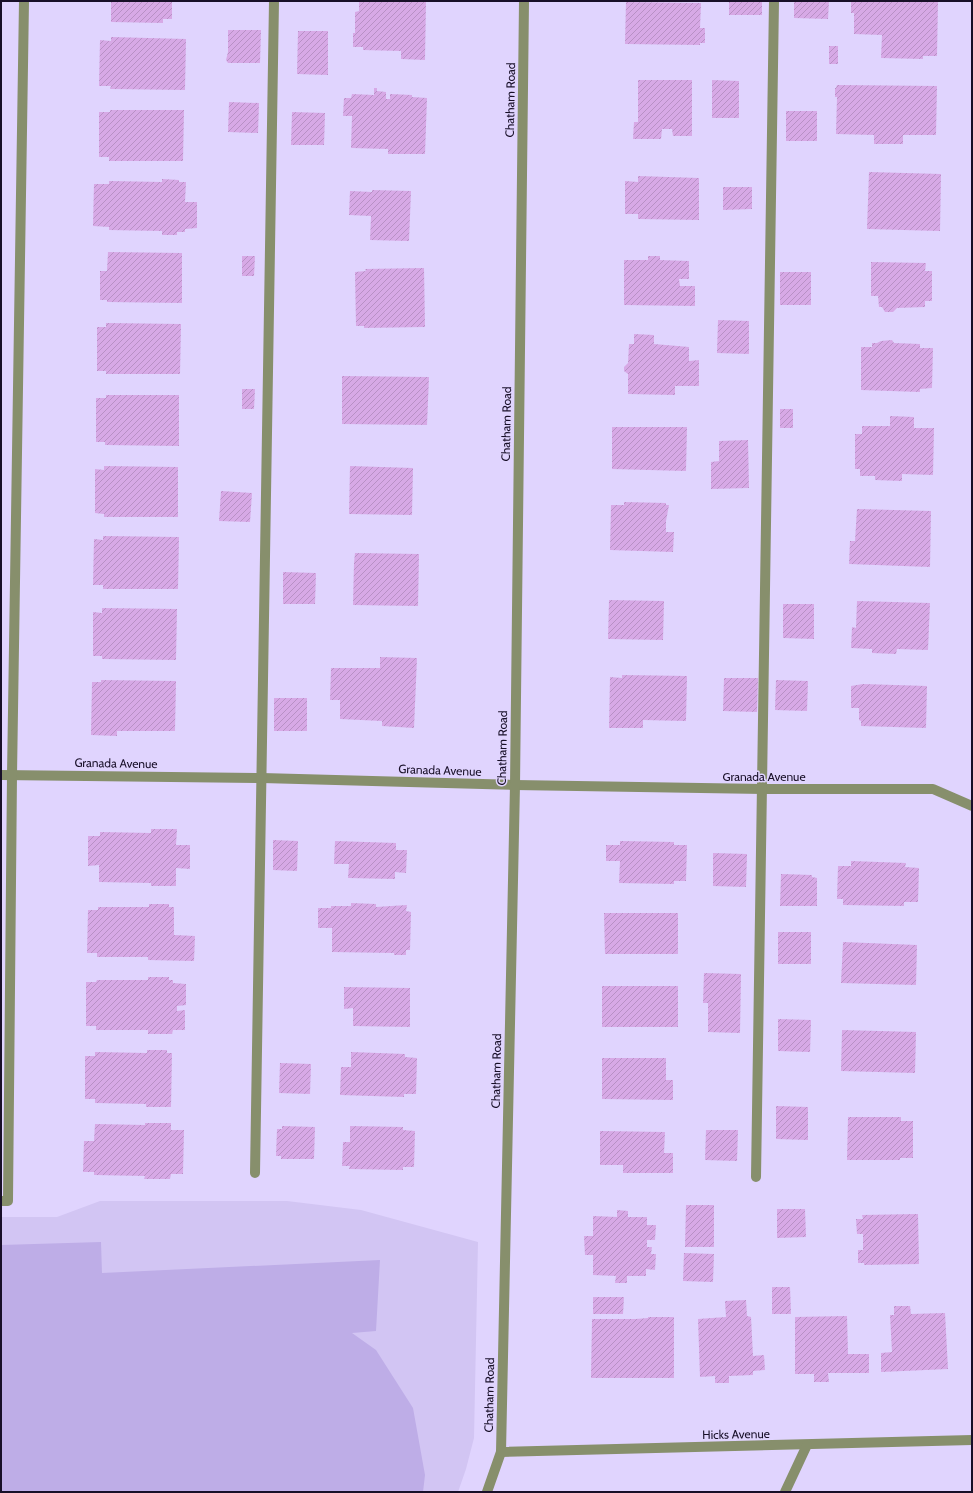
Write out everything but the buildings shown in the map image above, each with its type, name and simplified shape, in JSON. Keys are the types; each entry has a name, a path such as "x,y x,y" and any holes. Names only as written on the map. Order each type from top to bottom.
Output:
{"street":[{"path":"5,1201 24,1"},
{"path":"256,1173 274,1"},
{"name":"Chatham Road","path":"487,1492 501,1452 515,785 524,1"},
{"path":"756,1177 774,1"},
{"name":"Granada Avenue","path":"1,775 262,778 515,785 762,789 933,789 972,806"},
{"name":"Hicks Avenue","path":"501,1452 972,1440"},
{"path":"785,1492 807,1445"}],"shaded area":[{"path":"100,1201 287,1201 361,1210 478,1242 474,1438 458,1492 1,1492 1,1217 57,1217"},
{"path":"101,1242 102,1273 380,1260 376,1331 352,1333 376,1350 413,1408 425,1475 423,1492 1,1492 1,1245"}]}
